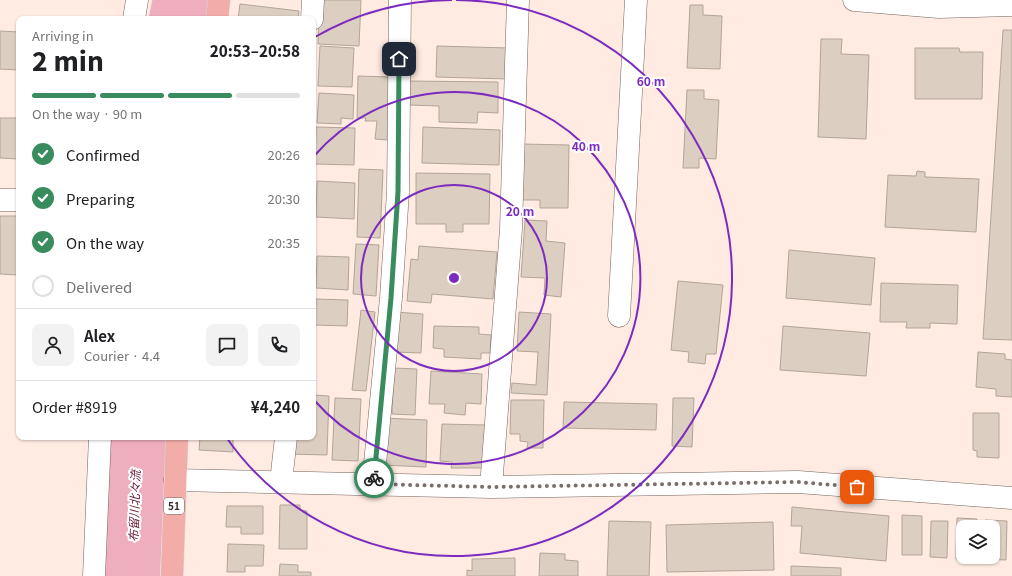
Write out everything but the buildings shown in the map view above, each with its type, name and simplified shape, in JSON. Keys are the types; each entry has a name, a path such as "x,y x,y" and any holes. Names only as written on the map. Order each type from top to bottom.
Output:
{"main road":[{"path":"217,16 219,0"},
{"name":"51","path":"172,576 177,440"}],"street":[{"path":"134,16 137,0"},
{"path":"312,16 313,0"},
{"path":"373,484 391,298 398,192 400,0"},
{"path":"491,487 511,229 518,0"},
{"path":"619,316 636,0"},
{"path":"854,0 939,4 1012,4"},
{"path":"0,200 16,200"},
{"path":"94,576 100,440"},
{"path":"281,482 286,440"},
{"path":"175,480 491,487 798,482 1012,498"}],"waterway":[{"name":"布留川北々流","path":"178,16 181,0"},
{"name":"布留川北々流","path":"132,576 138,440"}],"way so far":[{"path":"374,478 373,484 491,487 798,482 857,487"}],"route":[{"path":"374,478 391,298 398,192 399,59"}]}
